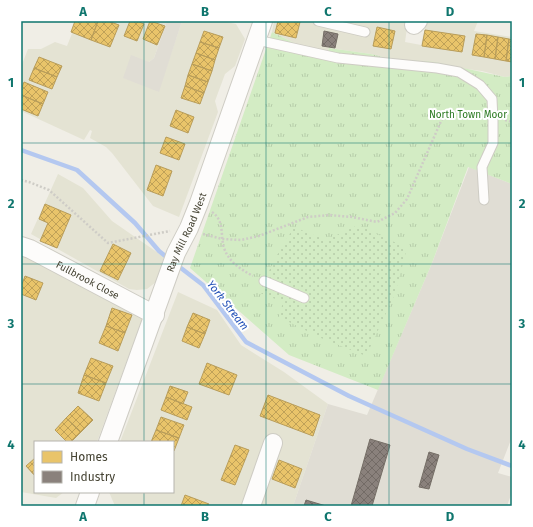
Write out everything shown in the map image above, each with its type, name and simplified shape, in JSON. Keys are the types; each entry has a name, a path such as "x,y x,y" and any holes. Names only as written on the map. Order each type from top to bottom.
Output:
{"street":[{"name":"Ray Mill Road West","path":"108,441 155,315 176,253 189,228 199,203 263,21"},
{"name":"Fullbrook Close","path":"21,246 30,249 155,315"},
{"path":"251,506 273,443"},
{"path":"85,506 90,493"}],"lane":[{"path":"318,21 365,32"},
{"path":"257,40 338,58 437,68 459,72 480,85 492,99 493,120 493,143 482,167 484,200"},
{"path":"264,281 304,298"}],"path":[{"path":"189,228 207,236 222,239 241,240 259,236 308,217 329,215 352,217 377,222 395,213 408,199 442,119 447,113 460,112 493,120"},
{"path":"21,180 49,190 108,243 158,233"},
{"path":"199,203 216,215 221,224 224,248 231,260 238,268 264,281"}],"shaded area":[{"path":"77,21 167,21 154,58 149,62 158,92 182,21 222,21 236,24 245,39 235,66 225,74 215,101 218,112 179,217 153,206 112,153 106,147 90,138 92,131 90,130 84,140 21,111 21,67 28,49 41,49 55,42 67,46"},
{"path":"167,21 182,21 159,92 123,78 131,55 149,62 154,58"},
{"path":"274,21 408,21 405,42 421,45 426,23 428,21 478,21 474,31 512,37 512,76 505,77 482,71 391,59 371,54 329,48 328,52 304,48 272,32"},
{"path":"469,167 512,184 512,437 498,473 512,477 512,492 507,506 293,506 328,404 367,415 432,263"},
{"path":"58,174 83,188 112,221 164,257 156,282 147,289 129,289 31,234"},
{"path":"21,253 143,317 97,441 34,441 34,493 63,493 56,498 21,492"},
{"path":"178,292 217,310 241,345 284,372 328,404 293,506 115,506 109,493 174,493 174,441 120,441"}],"green space":[{"name":"North Town Moor","path":"272,32 304,48 328,52 329,48 371,54 391,59 435,62 505,77 512,76 512,184 468,167 432,263 378,390 289,355 190,268"},
{"path":"358,225 407,248 395,294 366,356 321,338 279,317 283,302 260,293 271,267 294,227 326,240"}],"building: Homes":[{"path":"75,21 98,21 91,40 71,32"},
{"path":"98,21 108,21 119,25 110,47 91,40"},
{"path":"130,21 137,21 144,24 137,41 124,36"},
{"path":"150,21 165,26 157,45 143,39"},
{"path":"278,21 300,22 296,38 275,33"},
{"path":"377,27 395,31 391,49 373,46"},
{"path":"425,30 465,36 462,52 422,46"},
{"path":"204,31 223,37 219,48 200,42"},
{"path":"476,34 487,35 484,57 472,55"},
{"path":"487,35 498,37 495,59 484,57"},
{"path":"498,37 509,39 506,61 495,59"},
{"path":"509,39 512,40 512,62 506,61"},
{"path":"200,42 219,48 215,60 196,53"},
{"path":"196,53 215,60 212,71 192,64"},
{"path":"39,57 62,66 57,77 34,68"},
{"path":"192,64 212,71 208,82 188,75"},
{"path":"34,68 57,77 52,89 29,80"},
{"path":"188,75 208,82 204,93 185,86"},
{"path":"24,82 48,92 43,104 21,95"},
{"path":"185,86 204,93 200,104 181,98"},
{"path":"21,95 43,104 38,116 21,109"},
{"path":"176,110 194,117 188,133 170,126"},
{"path":"166,137 185,144 179,160 160,153"},
{"path":"156,165 172,171 163,196 147,190"},
{"path":"45,204 71,215 57,248 40,241 48,223 39,219"},
{"path":"113,244 131,253 118,280 100,271"},
{"path":"25,276 43,283 36,300 21,294 21,287"},
{"path":"112,308 132,315 125,333 106,326"},
{"path":"193,313 210,320 205,334 187,327"},
{"path":"106,326 125,333 118,351 99,343"},
{"path":"187,327 205,334 199,348 182,341"},
{"path":"91,358 113,366 106,383 84,375"},
{"path":"207,363 237,375 229,395 199,384"},
{"path":"84,375 106,383 99,401 78,393"},
{"path":"170,386 188,392 183,404 166,397"},
{"path":"268,395 320,415 313,436 260,416"},
{"path":"166,397 192,407 187,420 161,410"},
{"path":"78,406 93,420 81,432 66,418"},
{"path":"161,417 184,425 179,438 156,430"},
{"path":"66,418 81,432 72,441 66,441 55,430"},
{"path":"156,430 179,438 174,451 174,441 151,441"},
{"path":"235,445 249,450 235,485 221,480"},
{"path":"34,459 34,475 26,466"},
{"path":"279,460 302,469 295,488 272,479"},
{"path":"185,495 209,504 208,506 181,506"}],"building: Industry":[{"path":"324,31 338,34 335,48 322,46"},
{"path":"370,439 390,445 372,506 351,506"},
{"path":"429,452 439,455 429,489 419,487"},
{"path":"306,500 326,506 304,506"}],"waterway":[{"name":"York Stream","path":"21,150 77,170 135,223 159,251 169,259"},
{"name":"York Stream","path":"177,265 203,285 246,342 349,396 467,449 512,466"}]}
